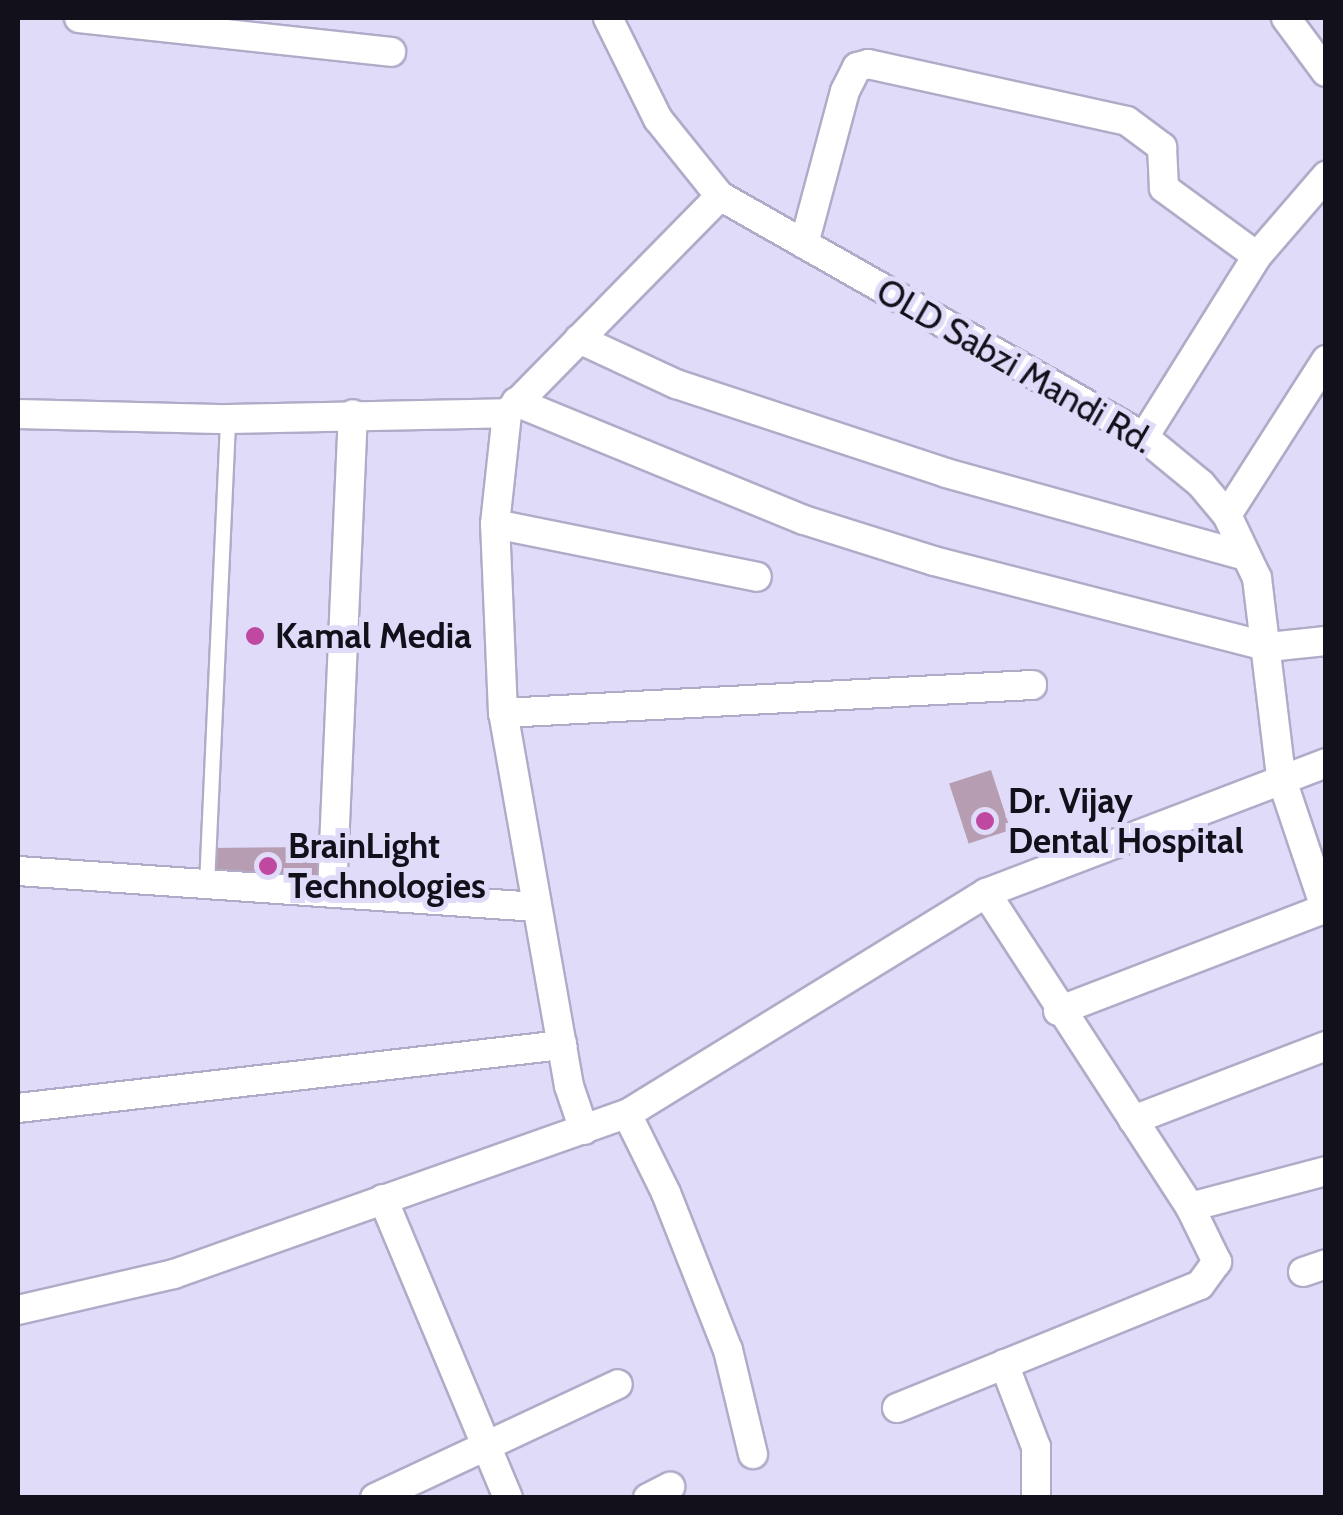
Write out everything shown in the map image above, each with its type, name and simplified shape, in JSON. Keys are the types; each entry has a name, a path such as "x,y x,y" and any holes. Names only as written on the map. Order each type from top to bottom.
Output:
{"street":[{"path":"79,18 392,52"},
{"name":"OLD Sabzi Mandi Rd.","path":"608,18 658,119 720,196 1144,437 1202,484 1227,515 1246,556 1269,648 1281,778 1325,910"},
{"path":"1286,18 1326,72"},
{"path":"804,244 845,91 857,67 868,64 1127,121 1162,147 1164,188 1257,256"},
{"path":"1144,437 1257,256 1326,176"},
{"path":"584,1130 562,1045 503,713 495,524 511,407 720,196"},
{"path":"578,339 676,384 946,473 1246,556"},
{"path":"1227,515 1326,360"},
{"path":"18,414 228,419 511,407 804,520 1269,648 1326,641"},
{"path":"332,893 353,414"},
{"path":"495,524 757,577"},
{"path":"503,713 1032,685"},
{"path":"18,1310 174,1274 627,1114 986,892 1326,763"},
{"path":"18,871 538,907"},
{"path":"897,1408 1200,1285 1214,1273 1217,1252 1058,1012 986,892"},
{"path":"1058,1012 1325,910"},
{"path":"18,1108 562,1045"},
{"path":"1133,1120 1326,1046"},
{"path":"627,1114 666,1193 728,1350 753,1454"},
{"path":"1190,1207 1326,1171"},
{"path":"383,1199 508,1498"},
{"path":"1004,1364 1036,1447 1036,1498"},
{"path":"375,1498 618,1384"}],"lane":[{"path":"207,885 228,419"}],"building":[{"path":"991,770 1010,830 969,844 949,784"},
{"name":"BrainLight Technologies","path":"326,847 332,893 207,885 209,848"}],"place":[{"name":"Kamal Media","path":"255,636"},
{"name":"Dr. Vijay Dental Hospital","path":"985,821"},
{"name":"BrainLight Technologies","path":"268,866"}]}
